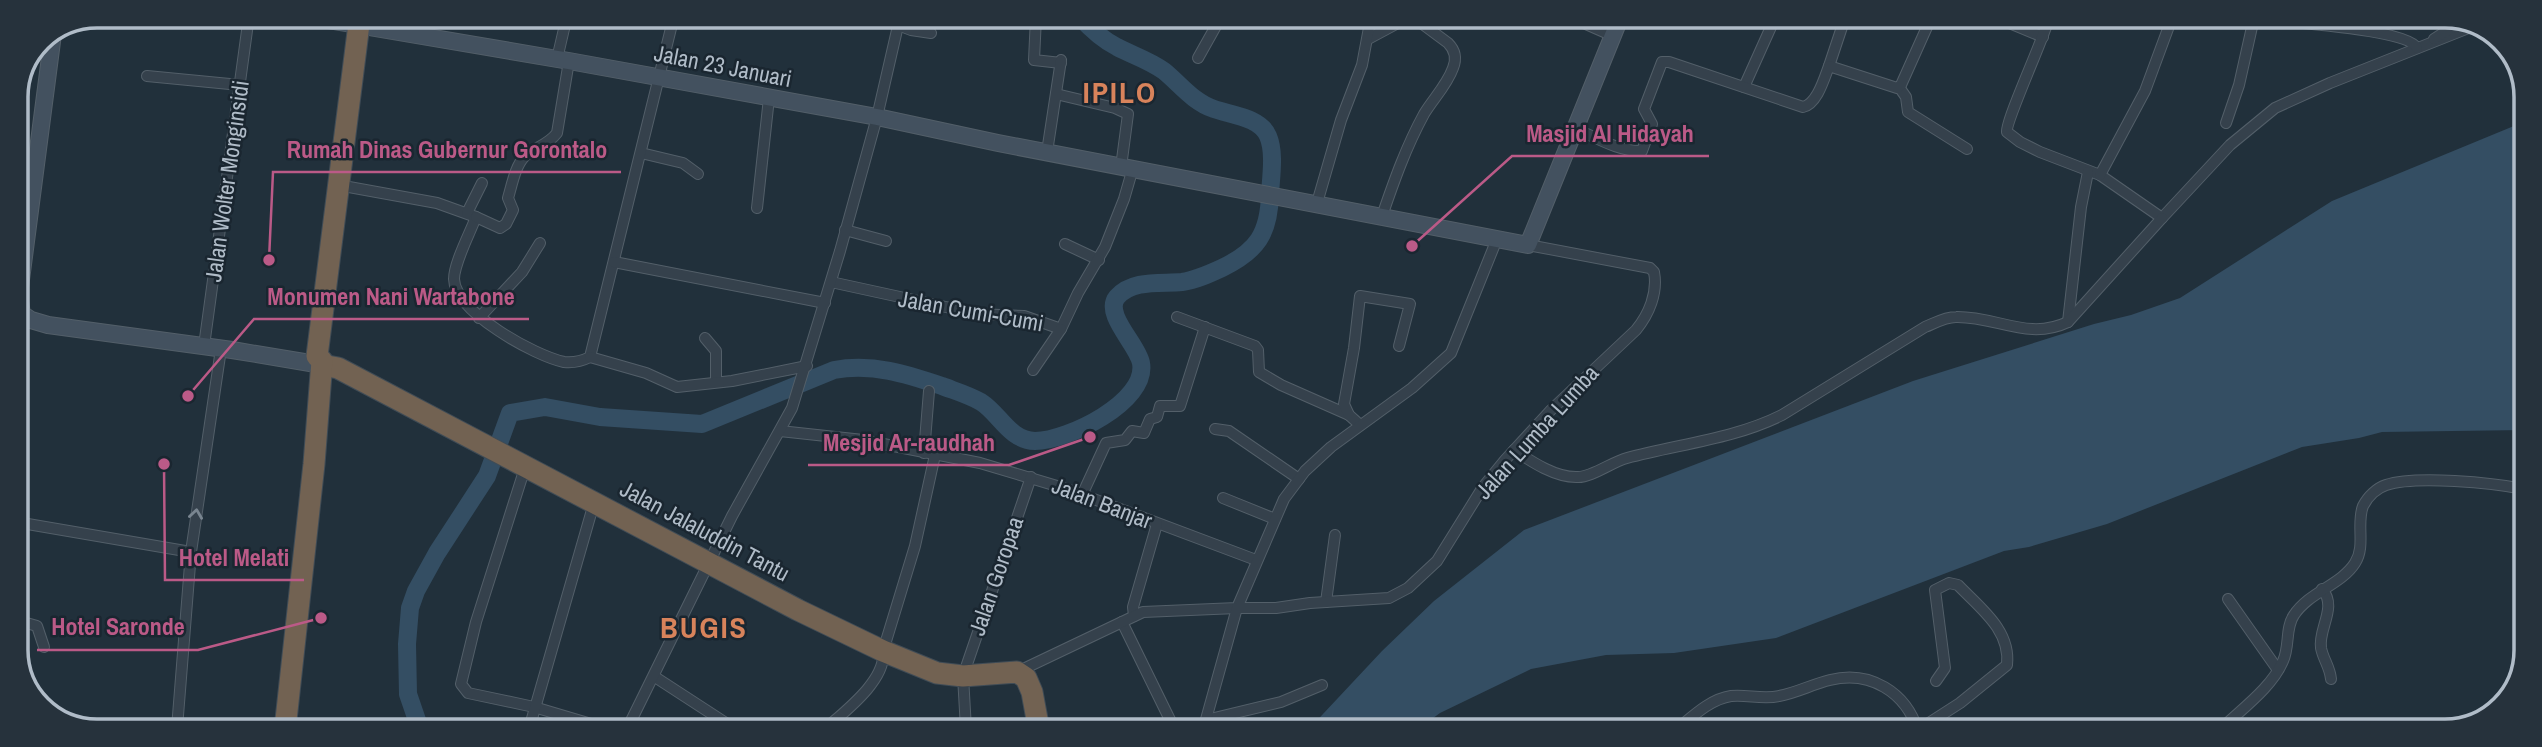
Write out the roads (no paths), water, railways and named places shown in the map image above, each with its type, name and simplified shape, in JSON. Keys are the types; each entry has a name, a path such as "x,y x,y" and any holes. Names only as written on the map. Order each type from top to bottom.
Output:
{"highway":[{"path":"286,719 323,360 363,28"},
{"name":"Jalan Jalaluddin Tantu","path":"323,360 490,449 518,467 594,503 883,652 927,671 963,676 1017,672"},
{"path":"1017,672 1026,678 1032,692 1037,719"}],"street":[{"name":"Jalan Wolter Monginsidi","path":"204,346 247,28"},
{"name":"Jalan 23 Januari","path":"397,28 490,48 877,117 1528,245"},
{"path":"343,186 456,208 500,228 506,224 513,210 508,198 519,164 524,157 551,140 556,133 566,28"},
{"path":"590,358 671,28"},
{"path":"632,719 710,562 792,408 825,303 877,117 897,28"},
{"path":"908,28 930,33"},
{"path":"1035,28 1034,60 1061,61 1047,152"},
{"path":"1198,58 1215,28"},
{"path":"1317,203 1341,120 1362,65 1370,28"},
{"path":"1368,39 1390,28"},
{"path":"1382,216 1403,156 1456,59 1453,48 1427,28"},
{"path":"1595,28 1613,36"},
{"path":"1528,245 1616,28"},
{"path":"1744,88 1771,28"},
{"path":"1576,129 1616,145 1642,151 1652,124 1644,111 1647,96 1662,61 1796,106 1807,107 1813,102 1829,66 1842,28"},
{"path":"1829,66 1894,89 1899,87 1926,28"},
{"path":"2021,28 2043,37"},
{"path":"2046,28 2006,126 2007,132 2020,142 2100,175 2162,218"},
{"path":"2100,175 2135,113 2168,28"},
{"path":"2226,123 2239,85 2249,28"},
{"path":"2346,28 2410,40 2417,48"},
{"path":"2430,44 2450,29"},
{"path":"1514,450 1534,463 1567,476 1583,476 1626,458 1759,426 1782,415 1925,327 1949,317 1966,317 2035,330 2055,328 2068,322 2230,145 2275,108 2463,30"},
{"path":"28,226 52,45"},
{"path":"147,76 240,85"},
{"path":"1899,87 1906,97 1908,113 1967,149"},
{"name":"Jalan Cumi-Cumi","path":"831,282 978,314 1024,316 1062,329 1082,286 1099,260 1119,213 1127,167 1128,114 1115,108 1056,94"},
{"path":"757,208 769,98"},
{"path":"641,153 683,163 698,174"},
{"path":"2068,322 2081,207 2088,172"},
{"path":"482,183 454,278 461,299 479,318 509,337 553,358 572,363 590,358 646,373 677,387 806,368"},
{"path":"845,230 886,241"},
{"path":"1206,719 1237,608 1284,499 1299,479 1331,447 1412,388 1451,353 1497,239"},
{"path":"479,318 522,272 540,243"},
{"path":"1065,244 1099,260"},
{"name":"Jalan Lumba Lumba","path":"1017,672 1143,612 1276,608 1389,598 1408,588 1437,561 1489,479 1514,450 1551,410 1636,330 1650,309 1655,284 1654,272 1647,267 1528,245"},
{"path":"614,262 825,303"},
{"path":"1349,415 1345,400 1360,296 1410,304 1399,346"},
{"path":"1177,317 1255,346 1258,350 1259,372 1349,415 1359,425"},
{"path":"28,318 48,325 323,360"},
{"path":"1082,495 1106,443 1125,440 1132,430 1144,433 1150,419 1157,417 1162,405 1180,407 1205,327"},
{"path":"1033,370 1062,329"},
{"path":"705,338 716,351 716,383"},
{"path":"178,719 191,552 221,349"},
{"path":"836,719 861,695 882,665 883,652 915,546 930,454 929,391"},
{"path":"1215,429 1229,431 1299,479"},
{"name":"Jalan Banjar","path":"780,431 845,437 980,463 1031,477 1256,560"},
{"path":"518,467 461,684 468,693 574,719"},
{"name":"Jalan Goropaa","path":"963,676 1031,477"},
{"path":"2231,719 2278,670 2286,654 2289,626 2293,616 2356,562 2360,549 2363,507 2372,494 2385,485 2400,482 2454,481 2514,488"},
{"path":"1223,498 1275,519"},
{"path":"531,719 594,503"},
{"path":"28,524 191,552"},
{"path":"1134,616 1133,607 1157,524"},
{"path":"1326,602 1335,535"},
{"path":"1936,681 1945,668 1936,590 1949,583 1958,585 2001,630 2008,652 2007,664 1960,704 1936,719"},
{"path":"2322,589 2328,600 2327,618 2320,645 2331,679"},
{"path":"2228,599 2278,670"},
{"path":"1122,622 1170,719"},
{"path":"28,623 37,626 44,647"},
{"path":"963,676 965,719"},
{"path":"655,677 720,719"},
{"path":"1690,719 1726,697 1780,696 1826,681 1853,677 1867,678 1892,692 1907,705 1913,719"},
{"path":"1224,719 1281,702 1322,685"}],"water":[{"path":"2514,126 2514,430 2382,432 2302,447 2107,524 2029,547 2004,551 1776,638 1674,653 1606,655 1531,669 1432,719 1318,719 1382,651 1434,601 1524,530 1913,381 2180,298 2332,201"}],"waterway":[{"path":"417,719 408,694 407,644 410,608 416,591 437,553 487,476 510,413 545,407 600,417 702,424 834,370 862,368 902,374 967,395 988,407 1018,436 1035,441 1084,427 1103,417 1132,392 1140,378 1141,363 1114,312 1117,297 1139,285 1192,280 1234,262 1252,248 1264,231 1267,220 1272,172 1271,149 1268,136 1259,125 1200,102 1164,71 1107,41 1091,28"}],"place":[{"name":"Masjid Al Hidayah","path":"1412,246"},
{"name":"Rumah Dinas Gubernur Gorontalo","path":"269,260"},
{"name":"Monumen Nani Wartabone","path":"188,396"},
{"name":"Mesjid Ar-raudhah","path":"1090,437"},
{"name":"Hotel Melati","path":"164,464"},
{"name":"Hotel Saronde","path":"321,618"}],"district":[{"name":"IPILO","path":"1120,93"},
{"name":"BUGIS","path":"704,628"}]}
